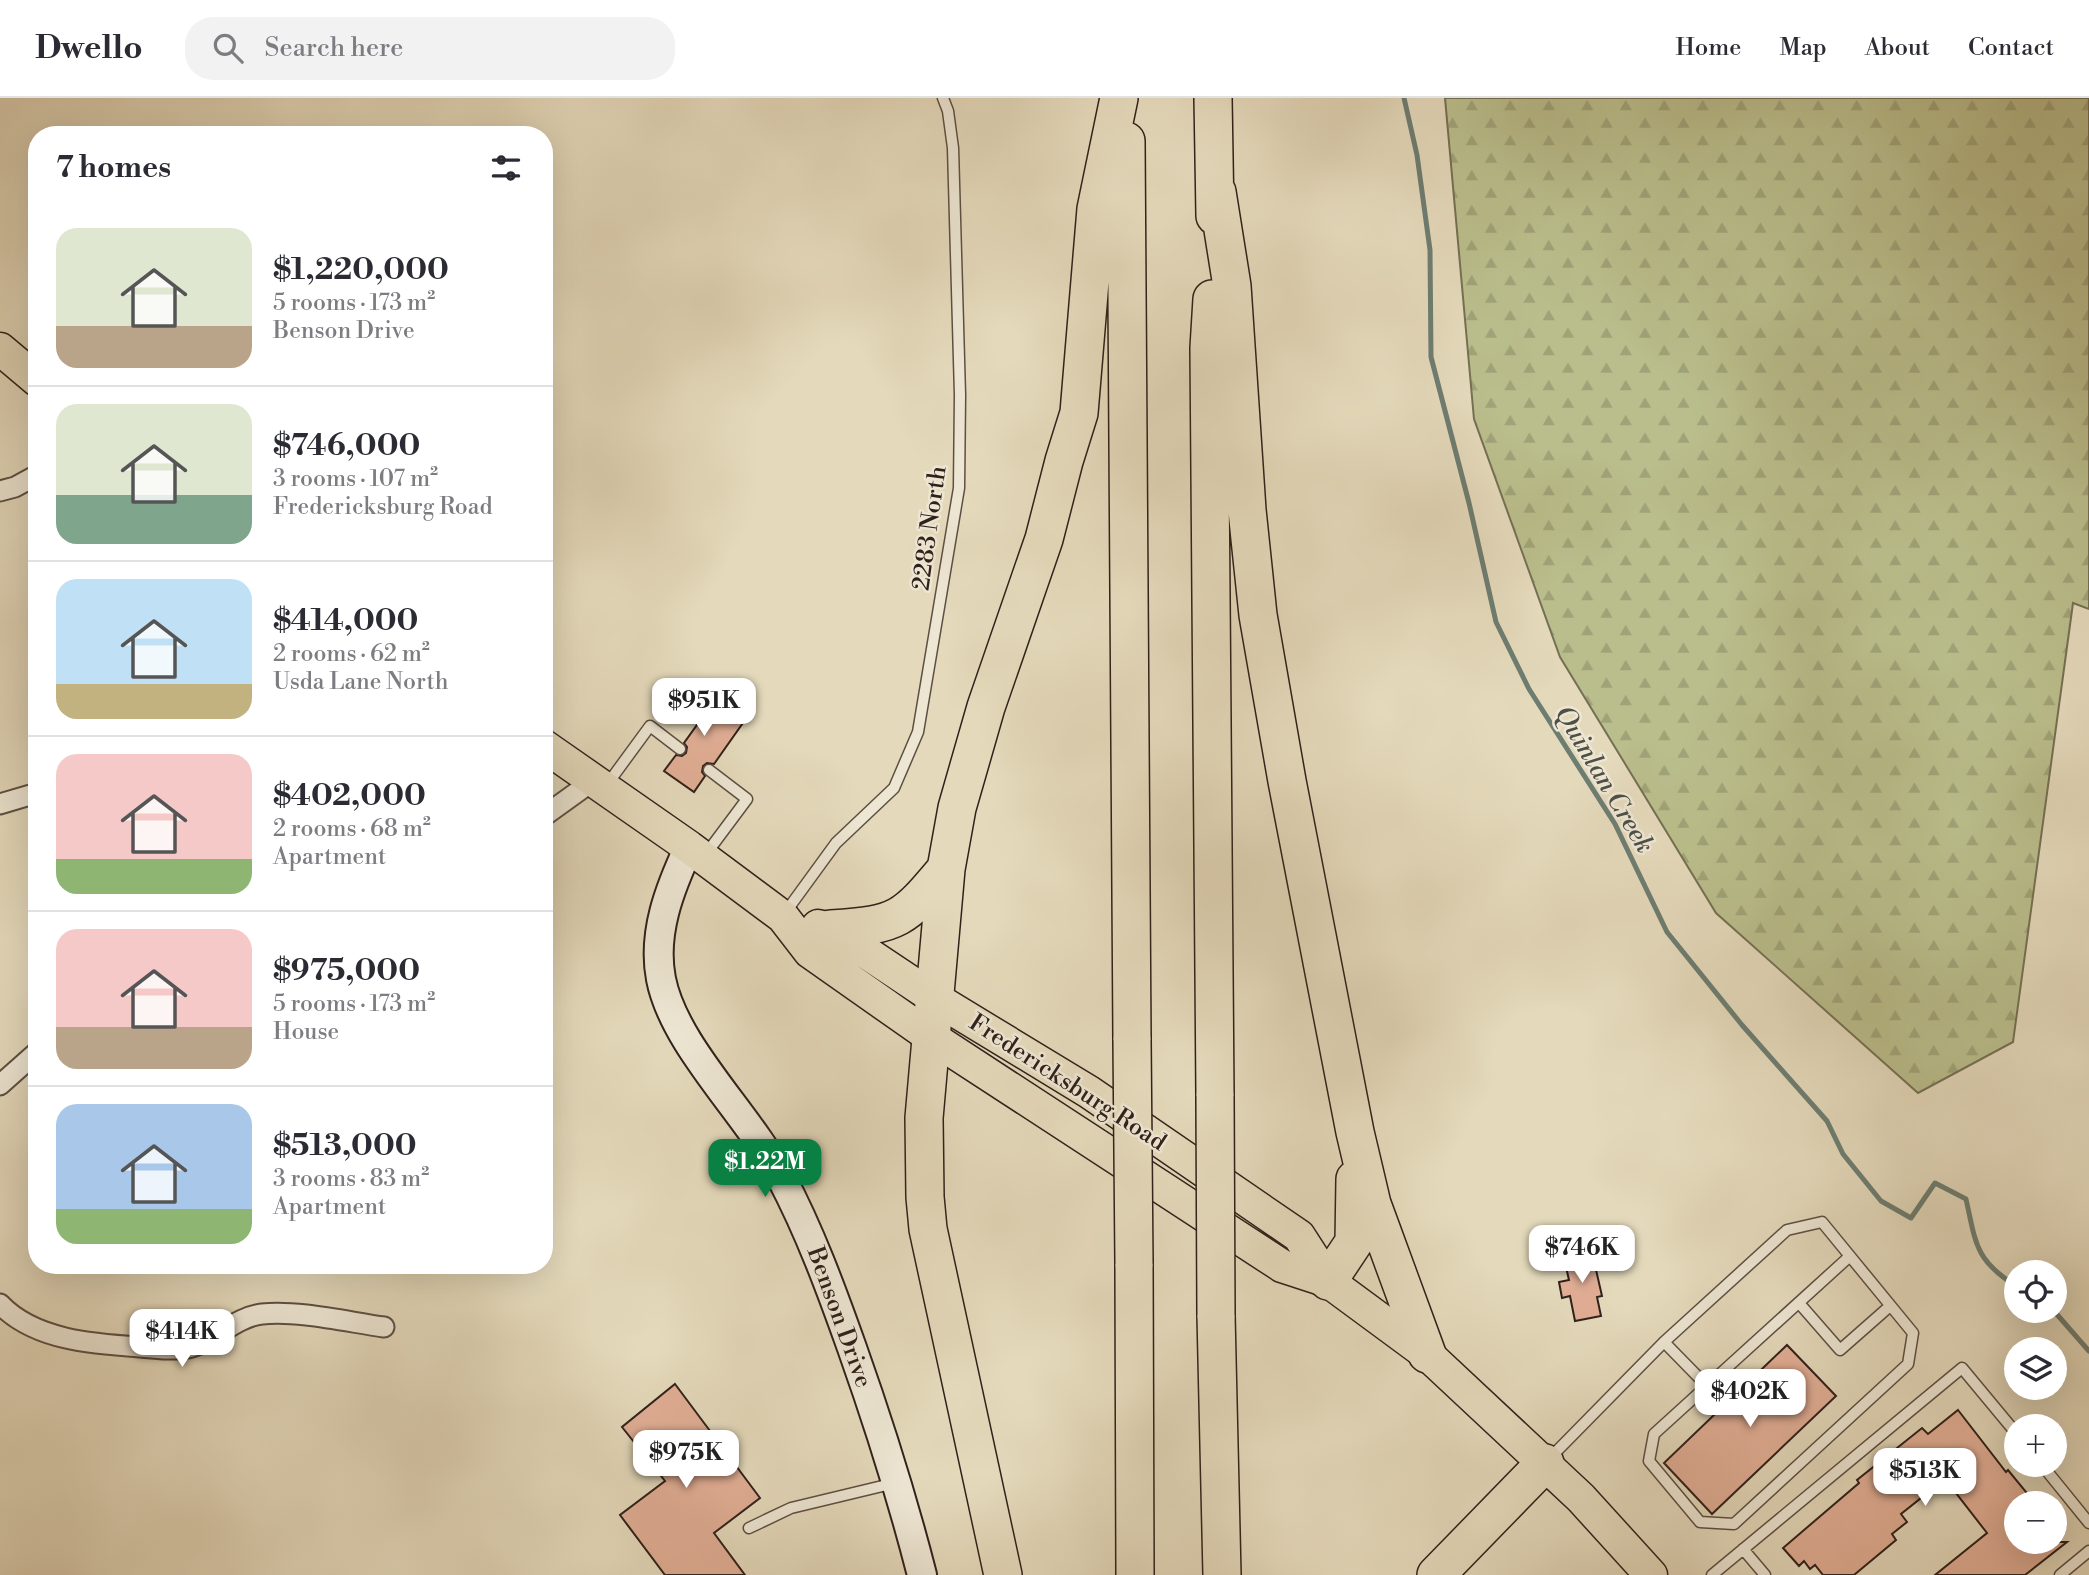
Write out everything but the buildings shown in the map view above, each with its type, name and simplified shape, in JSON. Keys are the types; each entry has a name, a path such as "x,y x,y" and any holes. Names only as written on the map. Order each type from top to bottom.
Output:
{"highway":[{"path":"1003,1575 929,1229 923,1159 931,1037 946,869 957,808 986,706 1044,539 1079,413 1096,209 1119,98"},
{"path":"1125,98 1135,1575"},
{"path":"1213,98 1217,192 1209,348 1216,1315 1222,1575"},
{"path":"1217,192 1231,286 1245,497 1258,615 1355,1132 1372,1204 1427,1354"},
{"path":"831,929 873,927 904,915 920,901 946,869"},
{"path":"1328,1281 1354,1242 1355,1132"},
{"path":"1436,1575 1545,1463"}],"main road":[{"path":"0,349 28,372"},
{"name":"Fredericksburg Road","path":"553,752 696,852 783,917 810,952 931,1037 1282,1266 1328,1281 1427,1354 1581,1498 1642,1570"},
{"name":"Fredericksburg Road","path":"783,917 831,929 936,999 1088,1092 1299,1236 1328,1281"}],"street":[{"path":"0,491 28,480"},
{"path":"553,811 599,784"},
{"path":"0,804 28,796"},
{"name":"Benson Drive","path":"696,852 665,904 660,939 661,979 675,1019 773,1163 802,1218 823,1266 898,1482 922,1575"},
{"path":"0,1085 28,1060"},
{"path":"0,1304 10,1314 30,1326 51,1334 102,1345 174,1350 197,1345 257,1315 277,1313 384,1327"}],"lane":[{"name":"2283 North","path":"783,917 836,843 894,788 918,732 959,488 960,395 953,148 948,111 943,98"},
{"path":"599,784 650,726 680,749"},
{"path":"696,852 747,799 709,771"},
{"path":"1545,1463 1664,1342 1787,1230 1822,1222 1850,1256 1891,1306 1913,1333 1908,1364 1734,1524 1700,1522 1649,1461 1654,1434 1850,1256"},
{"path":"1799,1303 1840,1350 1891,1306"},
{"path":"1664,1342 1707,1386"},
{"path":"1712,1575 1962,1368 2004,1419"},
{"path":"2052,1477 2089,1523"},
{"path":"749,1528 791,1508 898,1482"},
{"path":"1744,1549 1765,1575"},
{"path":"2060,1575 2089,1551"}],"green space":[{"path":"1445,98 2089,98 2089,609 2073,603 2013,1042 1918,1093 1716,913 1560,657 1474,419"}],"waterway":[{"name":"Quinlan Creek","path":"1404,98 1417,155 1430,250 1431,357 1469,503 1496,622 1529,689 1615,824 1667,932 1742,1025 1827,1121 1843,1154 1881,1201 1911,1218 1935,1183 1966,1199 1979,1250 1992,1268 2004,1278"},
{"name":"Quinlan Creek","path":"2064,1323 2089,1351"}]}
